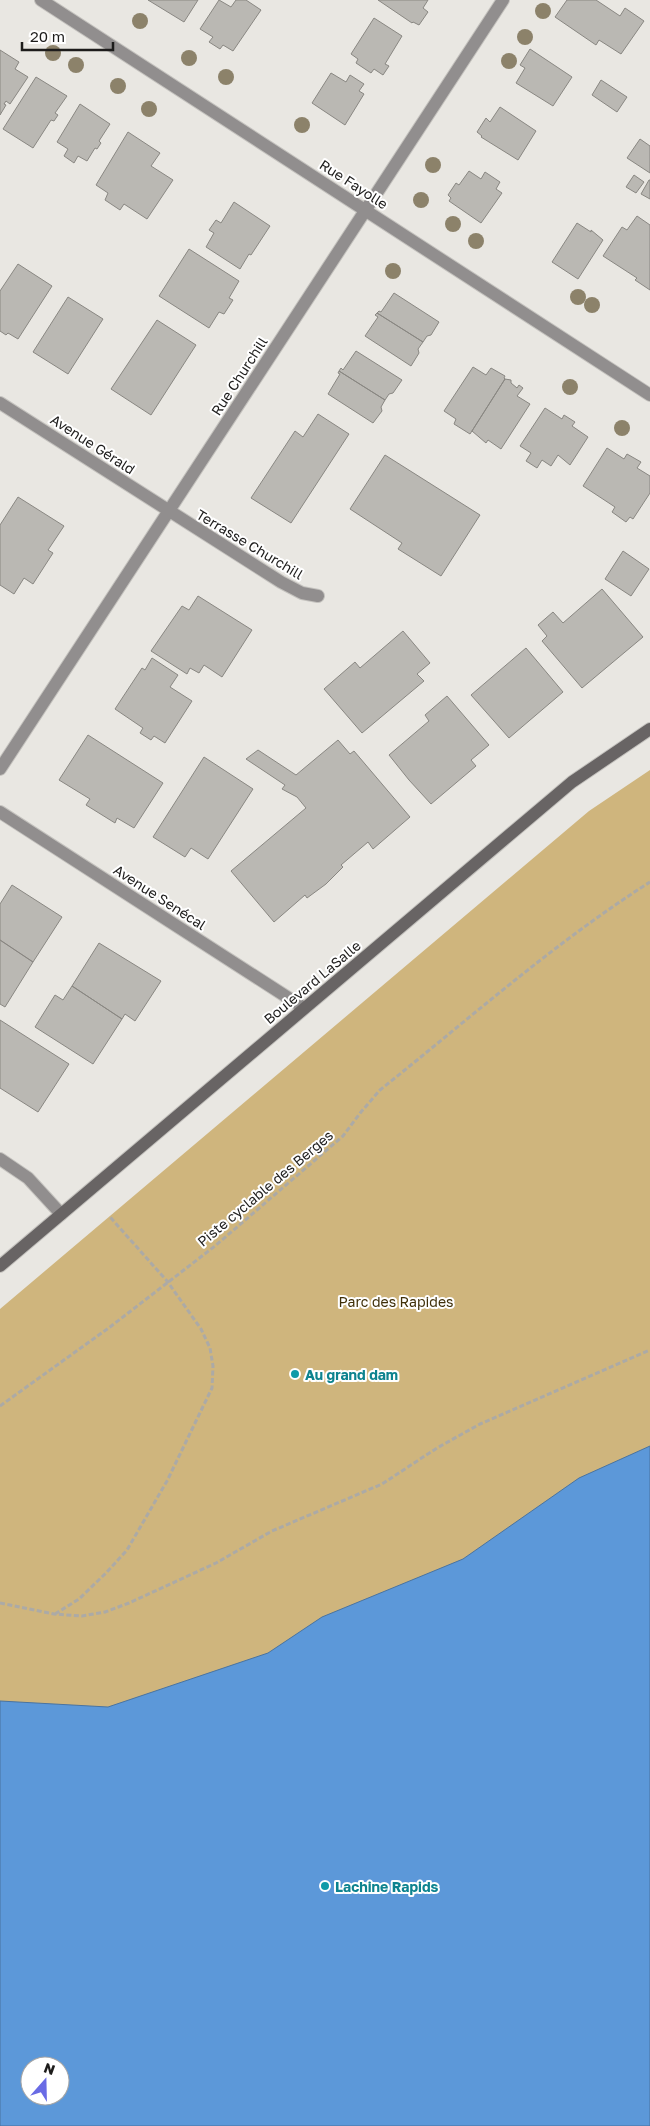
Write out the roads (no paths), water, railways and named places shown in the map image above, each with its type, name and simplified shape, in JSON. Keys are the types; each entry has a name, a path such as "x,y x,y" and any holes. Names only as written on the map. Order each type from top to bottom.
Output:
{"main road":[{"name":"Boulevard LaSalle","path":"0,1266 572,782 650,729"}],"street":[{"name":"Rue Fayolle","path":"40,0 650,395"},
{"name":"Rue Churchill","path":"0,769 503,0"},
{"name":"Avenue Gérald","path":"0,403 169,511"},
{"name":"Terrasse Churchill","path":"169,511 281,582 302,593 318,596"},
{"name":"Avenue Senécal","path":"0,812 304,1008"},
{"path":"0,1159 28,1178 61,1214"}],"water":[{"name":"Lachine Rapids","path":"650,1446 650,2126 0,2126 0,1701 108,1707 268,1653 322,1617 463,1559 579,1478"}],"place":[{"name":"Au grand dam","path":"295,1374"},
{"name":"Lachine Rapids","path":"325,1886"}],"park label":[{"name":"Parc des Rapides","path":"396,1301"}]}
